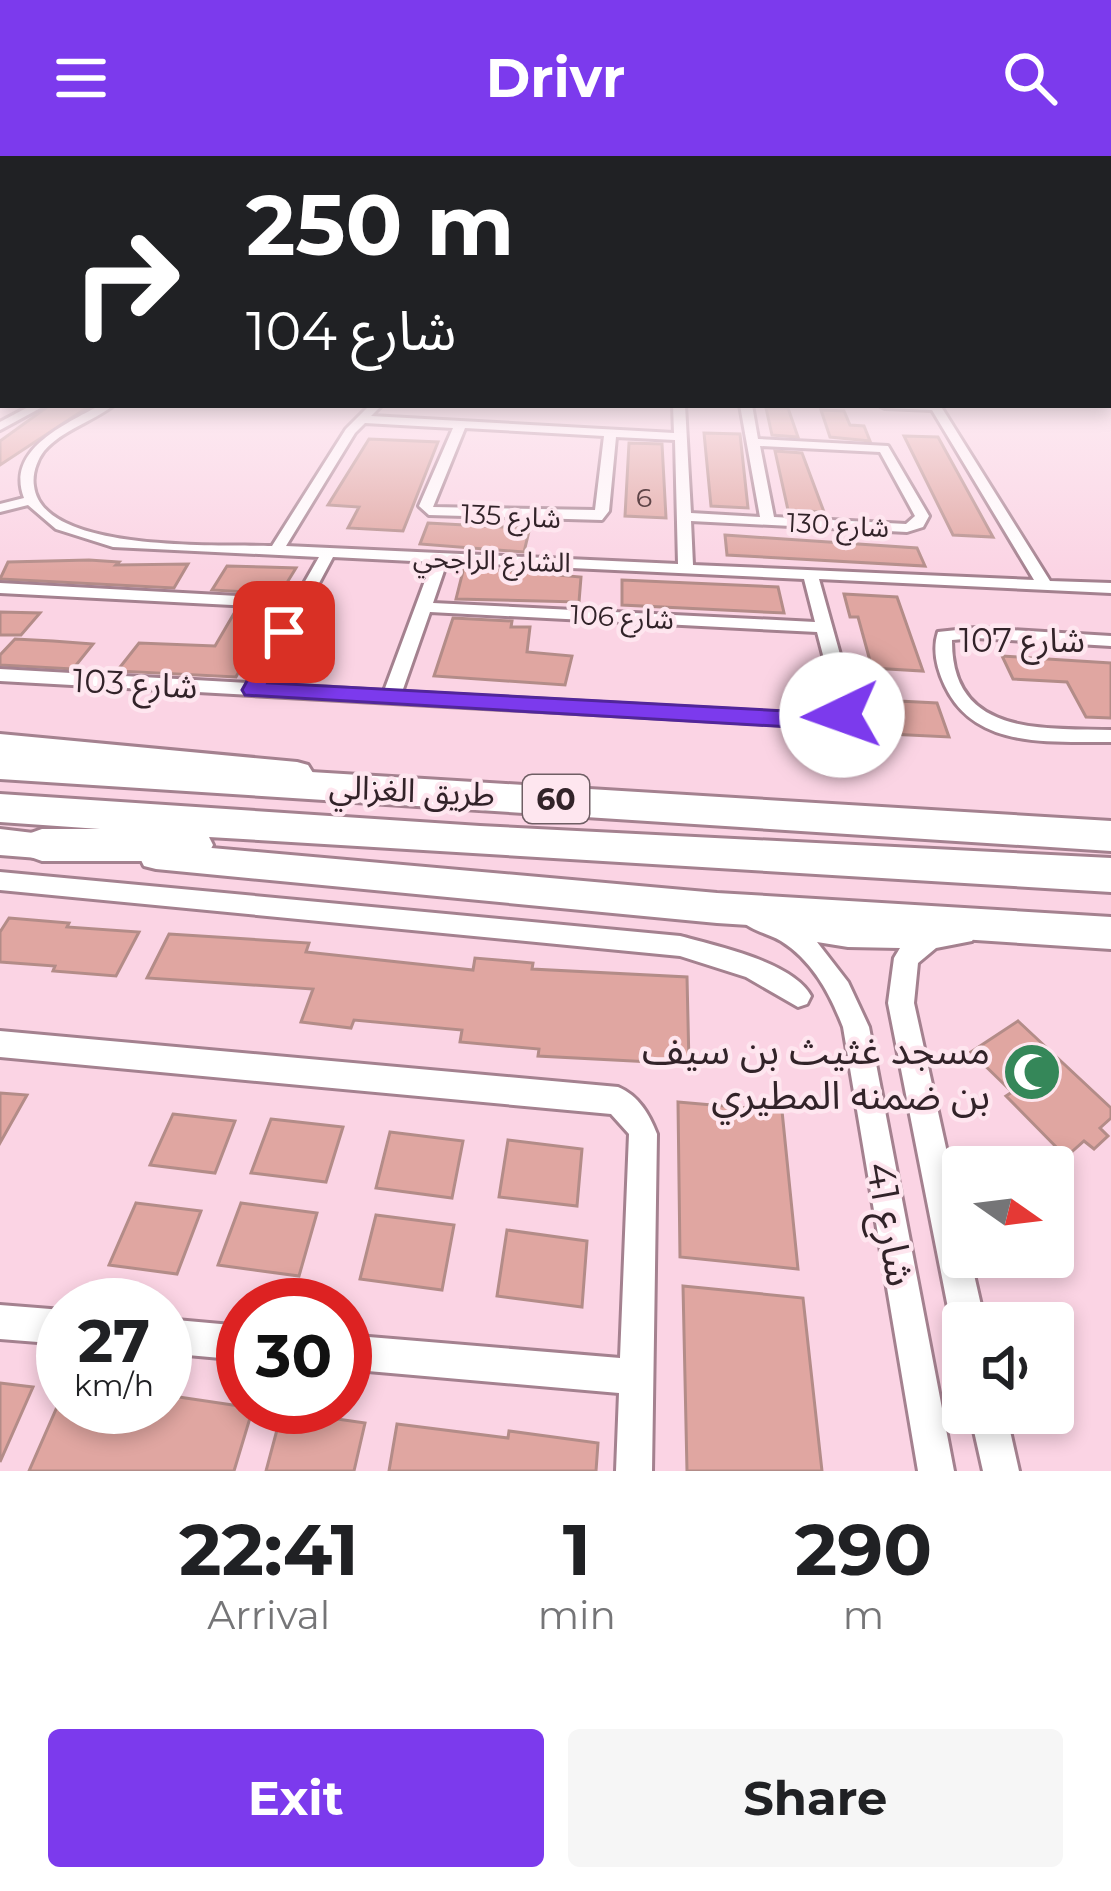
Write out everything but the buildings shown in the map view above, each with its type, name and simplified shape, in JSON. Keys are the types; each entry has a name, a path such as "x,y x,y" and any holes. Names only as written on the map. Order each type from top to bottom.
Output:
{"highway":[{"name":"طريق الغزالي","path":"0,766 484,795 1034,850 1111,874"},
{"name":"طريق الغزالي","path":"0,808 479,841 1034,850"},
{"path":"1034,850 1111,833"},
{"path":"42,845 479,841"},
{"path":"1034,850 1111,886"}],"main road":[{"path":"0,744 484,795"},
{"path":"0,842 717,908 1111,933"}],"street":[{"path":"0,508 24,502 20,482 34,454 43,448"},
{"path":"275,552 339,448"},
{"name":"شارع 135","path":"450,448 426,506 429,511 597,517 608,448"},
{"path":"681,448 686,568"},
{"path":"754,448 768,522"},
{"name":"شارع 130","path":"684,518 907,528 918,524 922,516 884,449 872,448"},
{"path":"960,448 1044,583"},
{"name":"الشارع الراجحي","path":"24,502 44,521 70,534 113,543 1111,587"},
{"path":"253,690 327,555"},
{"path":"391,697 441,558"},
{"name":"شارع 103","path":"0,675 825,721 842,715 844,701 810,574"},
{"path":"0,588 300,604"},
{"name":"شارع 106","path":"423,608 822,626"},
{"name":"شارع 107","path":"1111,641 976,633 944,636 941,652 957,696 988,727 1111,736"},
{"path":"0,881 680,946 741,963 798,996"},
{"name":"شارع 41","path":"717,908 792,934 840,985 856,1027 936,1471"},
{"path":"767,922 848,938 930,939 1025,928"},
{"name":"شارع 41","path":"930,939 906,958 901,1010 964,1302"},
{"path":"0,1044 618,1101 637,1120 643,1134 634,1471"},
{"path":"0,1322 36,1325"},
{"path":"372,1354 635,1377"},
{"path":"993,1434 1001,1471"}],"place":[{"name":"مسجد غثيث بن سيف بن ضمنه المطيري","path":"1032,1072"}],"route":[{"path":"284,632 253,690 825,721 842,715"}]}
